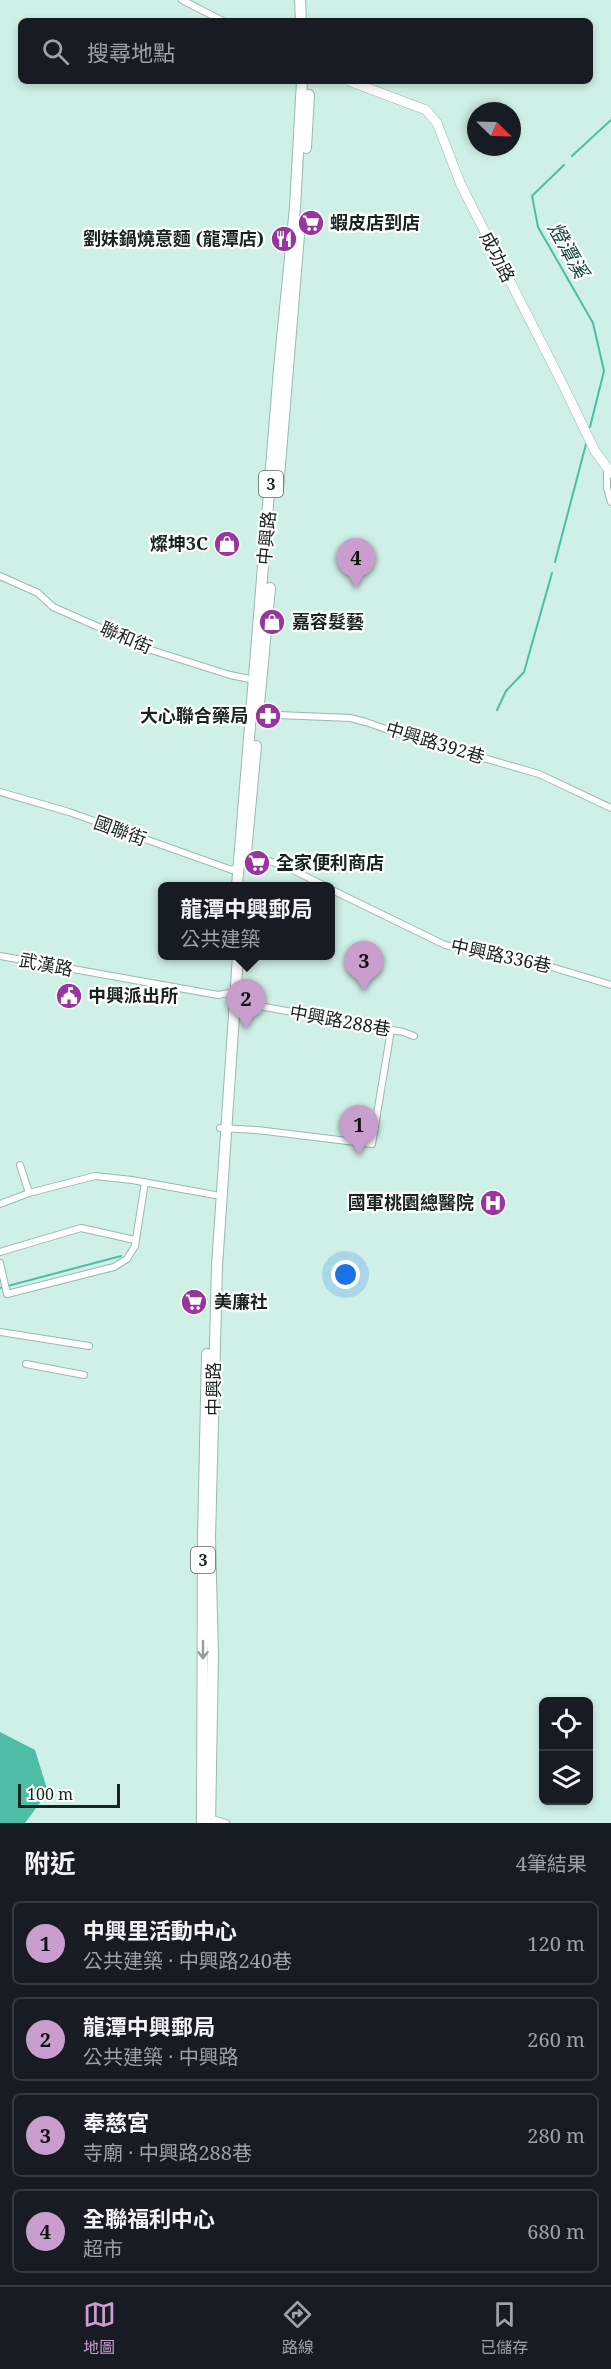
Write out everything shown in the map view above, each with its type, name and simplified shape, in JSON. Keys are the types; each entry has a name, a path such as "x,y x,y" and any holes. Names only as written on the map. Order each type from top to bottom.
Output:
{"main road":[{"path":"300,0 301,18"},
{"path":"307,0 308,18"},
{"name":"中興路","path":"258,680 279,369 295,207 302,84"},
{"name":"中興路","path":"238,882 242,865 309,124 309,84"},
{"name":"中興路","path":"242,865 244,882"},
{"name":"中興路","path":"231,960 232,995"},
{"name":"中興路","path":"206,1820 213,1630 210,1538 214,1347 223,1128 232,995 237,960"},
{"name":"中興路","path":"206,1820 202,1536 207,1353 215,1195 223,1128"}],"street":[{"path":"182,0 217,18"},
{"name":"成功路","path":"357,84 426,110 437,123 460,185 595,451 609,471"},
{"path":"609,471 607,488 611,502"},
{"name":"聯和街","path":"0,576 38,593 52,607 151,650 230,675 258,680"},
{"name":"中興路392巷","path":"255,714 350,718 366,722 396,733 539,774 611,808"},
{"name":"國聯街","path":"0,792 69,812 232,870 242,865"},
{"path":"242,865 256,857 285,866 317,882"},
{"name":"中興路336巷","path":"335,891 445,945 538,963 611,985"},
{"name":"武漢路","path":"0,956 218,995 232,995"},
{"name":"中興路288巷","path":"232,995 242,1003 414,1036"},
{"path":"223,1128 372,1144 391,1030"},
{"path":"20,1165 29,1193"},
{"path":"0,1204 29,1193 95,1176 145,1182 215,1195"},
{"path":"0,1263 6,1289 114,1267 127,1259 133,1251 145,1182"},
{"path":"0,1252 81,1228 135,1239"},
{"path":"0,1332 89,1346"},
{"path":"26,1364 84,1375"},
{"path":"206,1820 226,1823"}],"shaded area":[{"path":"0,1732 35,1750 48,1792 25,1823 0,1823"}],"waterway":[{"name":"燈潭溪","path":"572,156 611,120"},
{"name":"燈潭溪","path":"564,165 532,196 538,227 593,323 604,371 590,427"},
{"name":"燈潭溪","path":"555,562 586,444"},
{"name":"燈潭溪","path":"497,710 506,691 524,672 552,573"},
{"path":"0,1288 121,1256"}],"place":[{"name":"蝦皮店到店","path":"311,223"},
{"name":"劉妹鍋燒意麵 (龍潭店)","path":"284,239"},
{"name":"燦坤3C","path":"227,544"},
{"name":"全聯福利中心","path":"356,588"},
{"name":"嘉容髮藝","path":"272,622"},
{"name":"大心聯合藥局","path":"268,716"},
{"name":"全家便利商店","path":"257,863"},
{"name":"奉慈宮","path":"364,991"},
{"name":"中興派出所","path":"69,996"},
{"name":"龍潭中興郵局","path":"246,1029"},
{"name":"中興里活動中心","path":"359,1155"},
{"name":"國軍桃園總醫院","path":"493,1203"},
{"name":"美廉社","path":"194,1302"}]}
